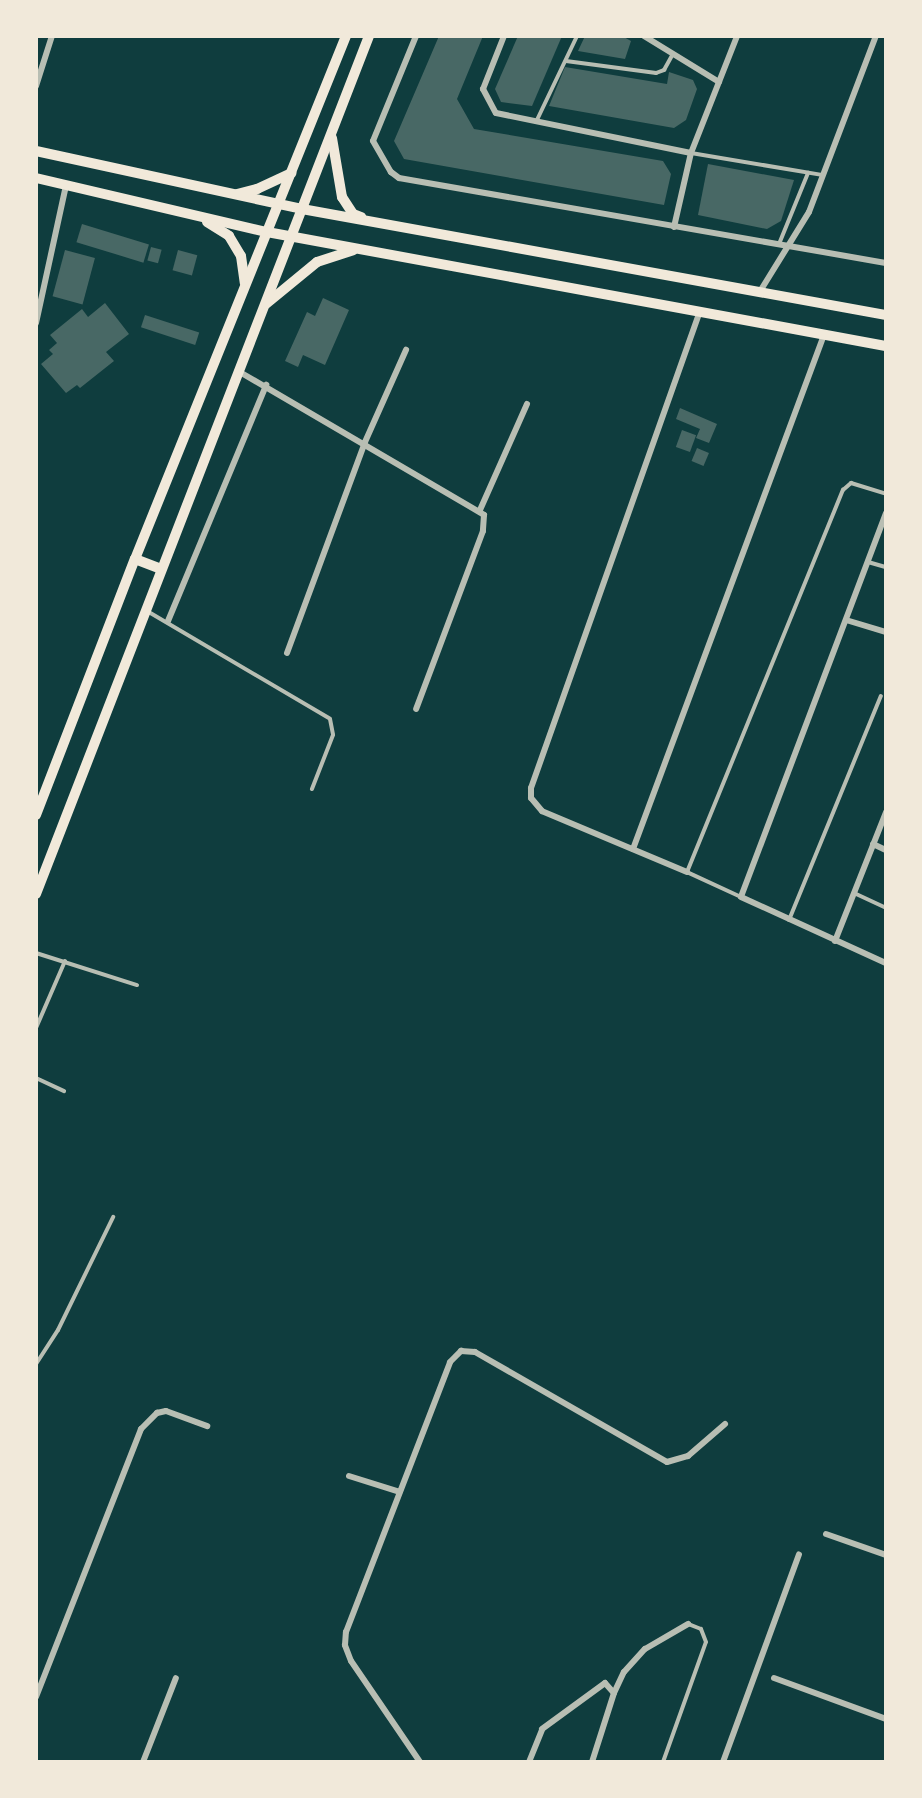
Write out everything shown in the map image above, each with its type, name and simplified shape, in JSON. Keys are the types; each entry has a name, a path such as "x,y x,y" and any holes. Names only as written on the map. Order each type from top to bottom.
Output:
{"main road":[{"path":"36,815 135,558 346,36"},
{"path":"36,894 144,610 369,36"},
{"path":"332,131 333,157 342,197 353,214 370,222"},
{"path":"36,151 302,209 759,294 886,315"},
{"path":"220,192 238,194 257,189 292,173"},
{"path":"36,178 267,232 701,310 824,336 886,346"},
{"path":"189,214 229,236 241,256 246,278 240,301"},
{"path":"264,306 316,262 359,249"},
{"path":"135,558 161,568"}],"street":[{"path":"36,86 52,36"},
{"path":"416,36 373,141 394,176 781,247 800,247 886,263"},
{"path":"504,36 484,83 484,94 496,113 691,153"},
{"path":"644,36 719,81"},
{"path":"674,226 691,153 737,36"},
{"path":"759,294 781,247 809,212 876,36"},
{"path":"36,323 66,184"},
{"path":"687,872 542,811 531,798 531,789 701,310"},
{"path":"633,849 824,336"},
{"path":"287,653 364,442 406,350"},
{"path":"238,371 364,442 480,510 484,515 483,531 416,709"},
{"path":"168,621 266,385"},
{"path":"480,510 527,404"},
{"path":"886,513 741,897 886,963"},
{"path":"846,620 886,632"},
{"path":"835,941 886,812"},
{"path":"873,844 886,850"},
{"path":"420,1762 351,1661 345,1645 346,1632 450,1362 461,1352 475,1352 667,1462 688,1456 725,1424"},
{"path":"36,1697 141,1429 156,1413 166,1411 207,1426"},
{"path":"349,1476 400,1492"},
{"path":"826,1534 886,1555"},
{"path":"723,1762 799,1554"},
{"path":"592,1762 614,1693 624,1672 645,1649 688,1624"},
{"path":"142,1762 176,1678"},
{"path":"774,1678 886,1719"},
{"path":"530,1762 542,1729 600,1683 611,1685 614,1693"}],"lane":[{"path":"536,122 577,36"},
{"path":"566,61 656,73 664,69 674,54"},
{"path":"691,153 823,175"},
{"path":"781,247 808,173"},
{"path":"741,897 687,872 843,490 851,483 886,494"},
{"path":"868,562 886,567"},
{"path":"144,610 168,621 330,719 333,735 312,789"},
{"path":"789,920 881,696"},
{"path":"854,894 886,908"},
{"path":"36,953 137,985"},
{"path":"36,1028 65,961"},
{"path":"36,1078 64,1091"},
{"path":"36,1364 58,1330 113,1217"},
{"path":"663,1762 706,1642 701,1629 688,1624"}],"building":[{"path":"439,36 483,36 457,99 474,129 663,161 671,174 664,205 404,159 394,141"},
{"path":"518,36 562,36 532,106 501,102 495,89"},
{"path":"585,36 622,36 631,41 625,59 578,51"},
{"path":"565,67 667,84 669,72 693,80 697,89 686,120 674,128 549,106"},
{"path":"708,164 794,180 781,221 767,229 698,215"},
{"path":"82,224 149,244 143,263 76,242"},
{"path":"151,247 162,250 158,263 147,261"},
{"path":"65,250 95,258 83,304 53,296"},
{"path":"178,250 197,255 192,275 173,270"},
{"path":"323,298 349,310 325,365 303,355 298,367 285,361 307,312 315,316"},
{"path":"105,303 129,334 106,352 114,361 80,388 77,385 66,393 41,364 53,354 49,350 57,343 50,335 82,309 88,317"},
{"path":"145,315 199,333 195,345 141,327"},
{"path":"680,408 717,424 709,443 696,438 700,429 676,419"},
{"path":"682,430 696,435 690,452 676,447"},
{"path":"697,448 709,453 703,466 692,461"}]}
